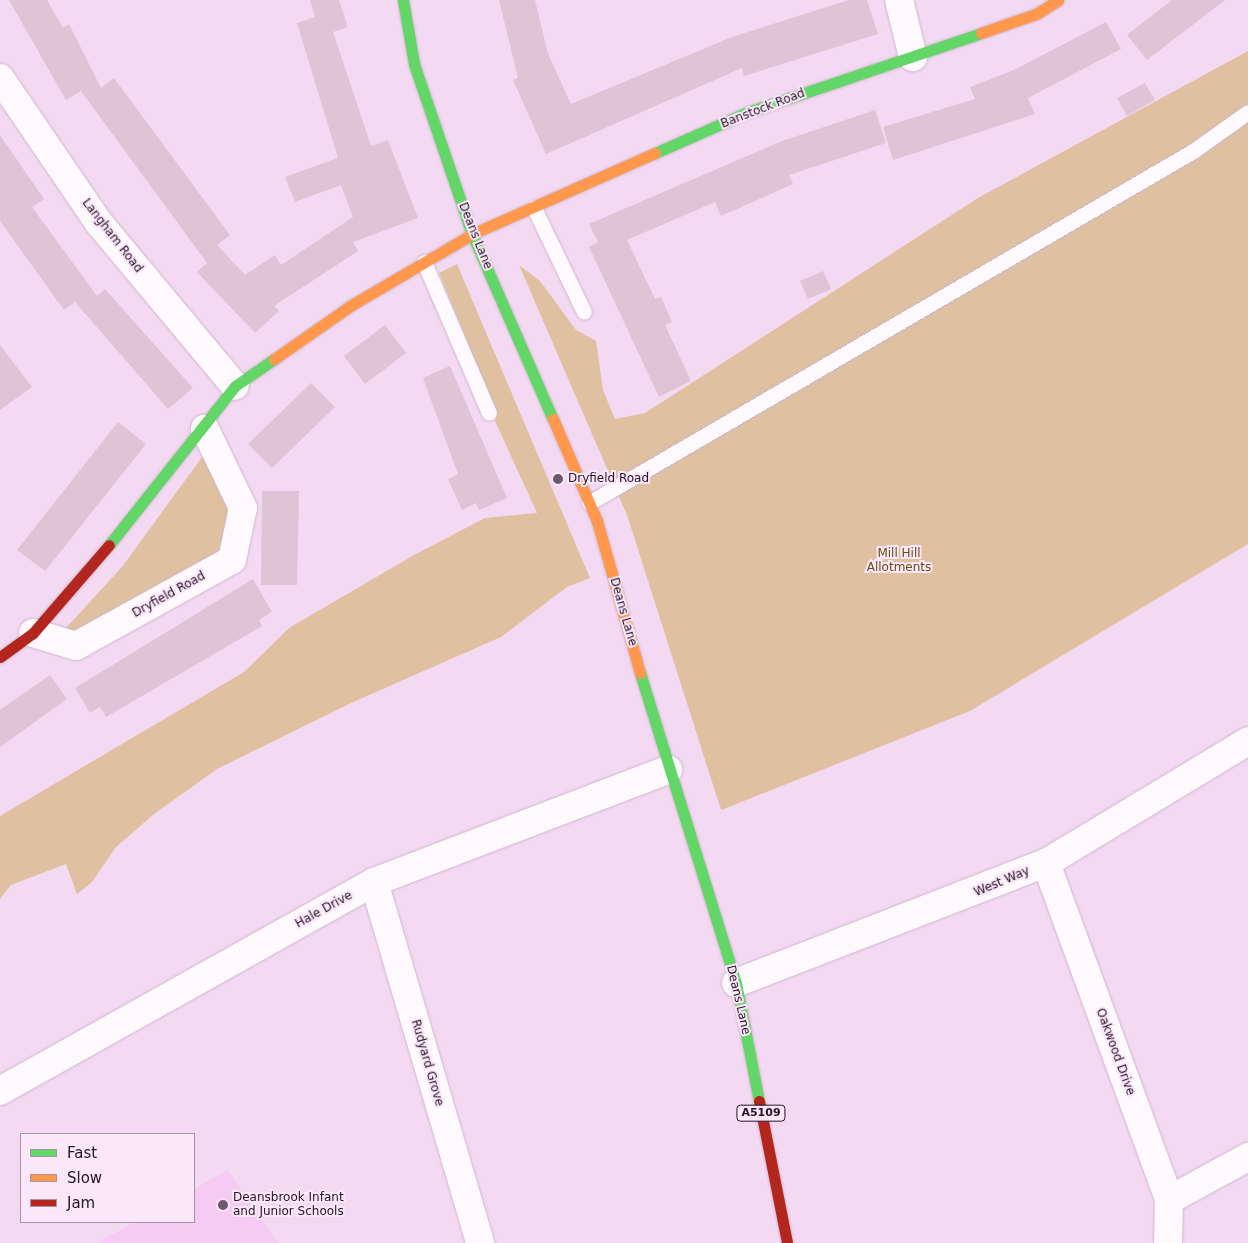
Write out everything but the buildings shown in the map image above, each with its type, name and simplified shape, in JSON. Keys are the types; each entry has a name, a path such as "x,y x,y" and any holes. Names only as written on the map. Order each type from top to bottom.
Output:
{"main road":[{"name":"Deans Lane","path":"403,0 414,64 472,234 589,503 668,770 736,983 787,1243"},
{"name":"Banstock Road","path":"472,234 748,112 1036,14 1058,0"},
{"path":"0,657 33,633 86,576 205,429 235,386 350,306 472,234"}],"street":[{"path":"899,0 913,57"},
{"name":"Langham Road","path":"0,78 99,223 235,386"},
{"name":"Dryfield Road","path":"33,633 76,646 232,560 243,508 205,429"},
{"name":"West Way","path":"736,983 1046,863 1248,741"},
{"name":"Hale Drive","path":"0,1091 374,882 668,770"},
{"name":"Oakwood Drive","path":"1046,863 1169,1200 1168,1243"},
{"name":"Rudyard Grove","path":"374,882 480,1243"},
{"path":"1169,1200 1248,1157"}],"lane":[{"path":"589,503 1193,152 1248,112"},
{"path":"534,208 584,312"},
{"path":"424,262 489,413"}],"shaded area":[{"name":"Deansbrook Infant and Junior Schools","path":"228,1170 278,1243 97,1243 133,1223 195,1223 195,1188"}],"green space":[{"name":"Mill Hill Allotments","path":"1248,51 1248,544 970,711 721,810 627,515 519,265 540,281 576,330 596,341 603,390 615,419 645,413 978,198"},
{"path":"457,264 590,578 567,587 501,637 351,703 217,769 154,814 116,847 92,882 77,894 66,864 11,885 0,899 0,816 244,672 289,628 414,555 485,518 537,513 495,421 497,414 439,273"},
{"path":"205,453 232,507 225,554 83,632 64,630 122,567"}],"traffic: fast":[{"path":"403,0 414,64 472,234 553,419"},
{"path":"655,153 748,112 981,33"},
{"path":"109,545 235,386 274,359"},
{"path":"640,673 736,983 759,1101"}],"traffic: slow":[{"path":"981,33 1036,14 1058,0"},
{"path":"274,359 350,306 472,234 655,153"},
{"path":"553,419 597,521 640,673"}],"traffic: jam":[{"path":"0,657 33,633 109,545"},
{"path":"759,1101 787,1243"}],"place":[{"name":"Dryfield Road","path":"558,479"},
{"name":"Deansbrook Infant and Junior Schools","path":"223,1205"}]}
